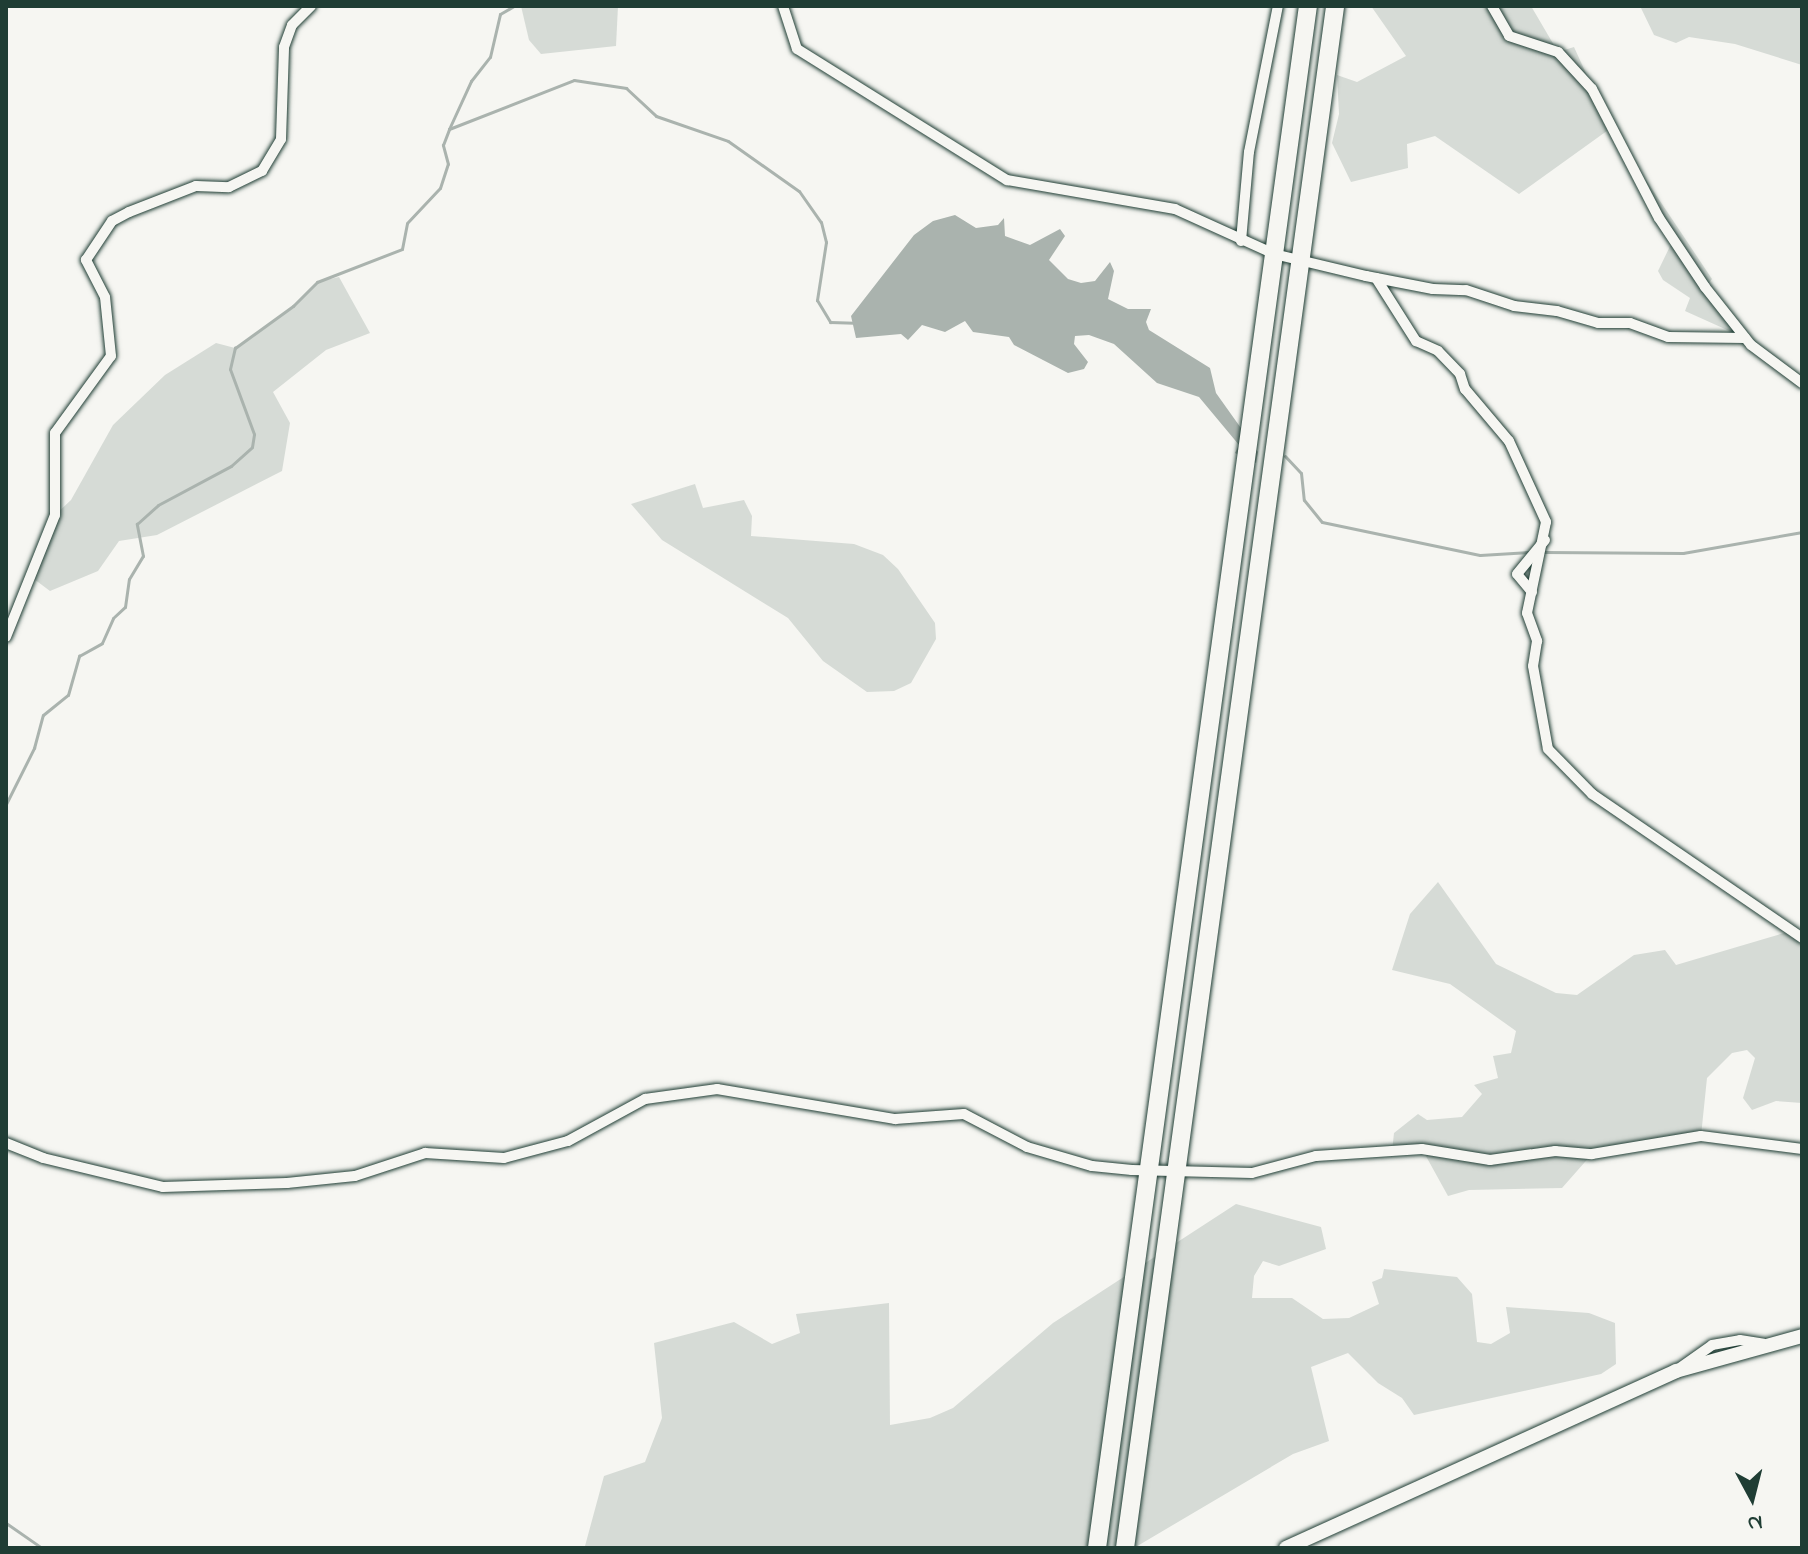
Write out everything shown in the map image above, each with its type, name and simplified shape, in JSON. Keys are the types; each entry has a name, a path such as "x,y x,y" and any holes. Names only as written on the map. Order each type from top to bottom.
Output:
{"highway":[{"path":"1097,1548 1308,6"},
{"path":"1125,1548 1335,6"}],"street":[{"path":"6,637 55,515 55,433 111,356 105,297 86,260 112,221 129,212 196,186 229,187 262,171 281,139 284,47 292,25 311,6"},
{"path":"783,6 797,49 996,175 1027,186 1175,209 1274,254 1376,278 1433,289 1466,290 1514,306 1557,311 1598,323 1630,323 1668,337 1745,338"},
{"path":"1241,241 1249,152 1278,6"},
{"path":"1492,6 1509,36 1558,52 1592,89 1659,218 1745,338 1802,383"},
{"path":"1376,278 1416,341 1438,351 1509,441 1546,522 1546,539 1527,613 1537,641 1533,666 1548,749 1592,794 1802,938"},
{"path":"1532,592 1517,574 1546,539"},
{"path":"6,1143 43,1158 163,1187 287,1183 355,1176 425,1153 504,1158 568,1141 655,1096 717,1089 895,1119 964,1114 1014,1142 1092,1166 1175,1172 1252,1173 1316,1156 1422,1149 1490,1160 1555,1151 1592,1154 1701,1136 1802,1149"},
{"path":"1286,1548 1676,1371 1802,1336"}],"shaded area":[{"path":"521,6 618,6 616,46 541,54 529,40"},
{"path":"1371,6 1531,6 1558,52 1574,47 1611,128 1519,194 1435,136 1407,144 1408,168 1351,182 1332,143 1339,114 1337,75 1357,82 1406,56"},
{"path":"1640,6 1802,6 1802,65 1735,44 1689,37 1676,43 1654,35"},
{"path":"1646,180 1712,279 1705,288 1745,338 1685,311 1690,298 1663,280 1658,271 1673,240 1640,183"},
{"path":"955,215 976,228 998,225 1004,218 1005,236 1030,245 1060,229 1065,236 1049,260 1068,279 1081,283 1095,281 1110,262 1114,271 1108,299 1128,309 1151,309 1146,322 1149,330 1210,368 1216,393 1258,452 1256,463 1235,453 1239,445 1199,397 1157,383 1114,344 1089,335 1075,336 1074,344 1088,362 1084,369 1068,373 1014,345 1009,337 973,332 965,321 945,332 922,325 908,340 901,334 856,338 851,316 914,235 933,221"},
{"path":"339,277 370,333 326,350 273,392 290,423 282,471 157,535 119,541 98,571 50,591 34,579 55,515 71,500 113,425 165,375 216,343 235,348 293,307 317,282"},
{"path":"695,484 703,508 744,500 752,516 751,536 854,544 883,555 898,569 935,623 936,639 911,683 894,691 867,692 823,661 788,618 662,540 631,504"},
{"path":"1438,882 1496,964 1556,993 1577,995 1634,955 1665,950 1676,965 1794,930 1802,938 1802,1103 1776,1101 1752,1110 1743,1098 1755,1058 1747,1050 1732,1053 1707,1078 1701,1136 1592,1154 1562,1188 1469,1190 1448,1196 1422,1149 1392,1151 1394,1133 1418,1114 1427,1120 1462,1117 1482,1094 1474,1085 1498,1078 1493,1056 1511,1053 1516,1031 1450,984 1392,970 1410,914"},
{"path":"1236,1204 1321,1227 1326,1249 1279,1266 1263,1261 1254,1276 1252,1298 1292,1298 1323,1319 1349,1318 1379,1304 1372,1282 1382,1278 1384,1269 1457,1277 1472,1294 1477,1342 1491,1344 1510,1333 1506,1307 1589,1313 1615,1323 1616,1364 1601,1374 1414,1415 1402,1398 1378,1383 1348,1353 1311,1367 1329,1441 1293,1454 1134,1548 578,1548 585,1546 604,1476 645,1462 662,1418 654,1343 734,1322 772,1344 800,1333 796,1314 889,1303 890,1425 930,1418 953,1408 1053,1323"}],"waterway":[{"path":"6,804 34,748 43,715 68,695 79,656 102,643 113,618 125,607 129,579 143,556 137,524 158,505 231,466 252,447 254,434 230,369 235,348 293,306 317,282 402,249 407,223 440,188 448,164 443,145 471,81 490,57 500,14 514,6"},
{"path":"449,129 574,80 626,88 656,116 728,141 799,191 821,222 826,242 817,300 830,322 854,323"},
{"path":"1285,456 1301,473 1304,500 1322,522 1480,555 1529,552"},
{"path":"1544,552 1683,553 1802,532"},
{"path":"6,1523 42,1548"}]}
